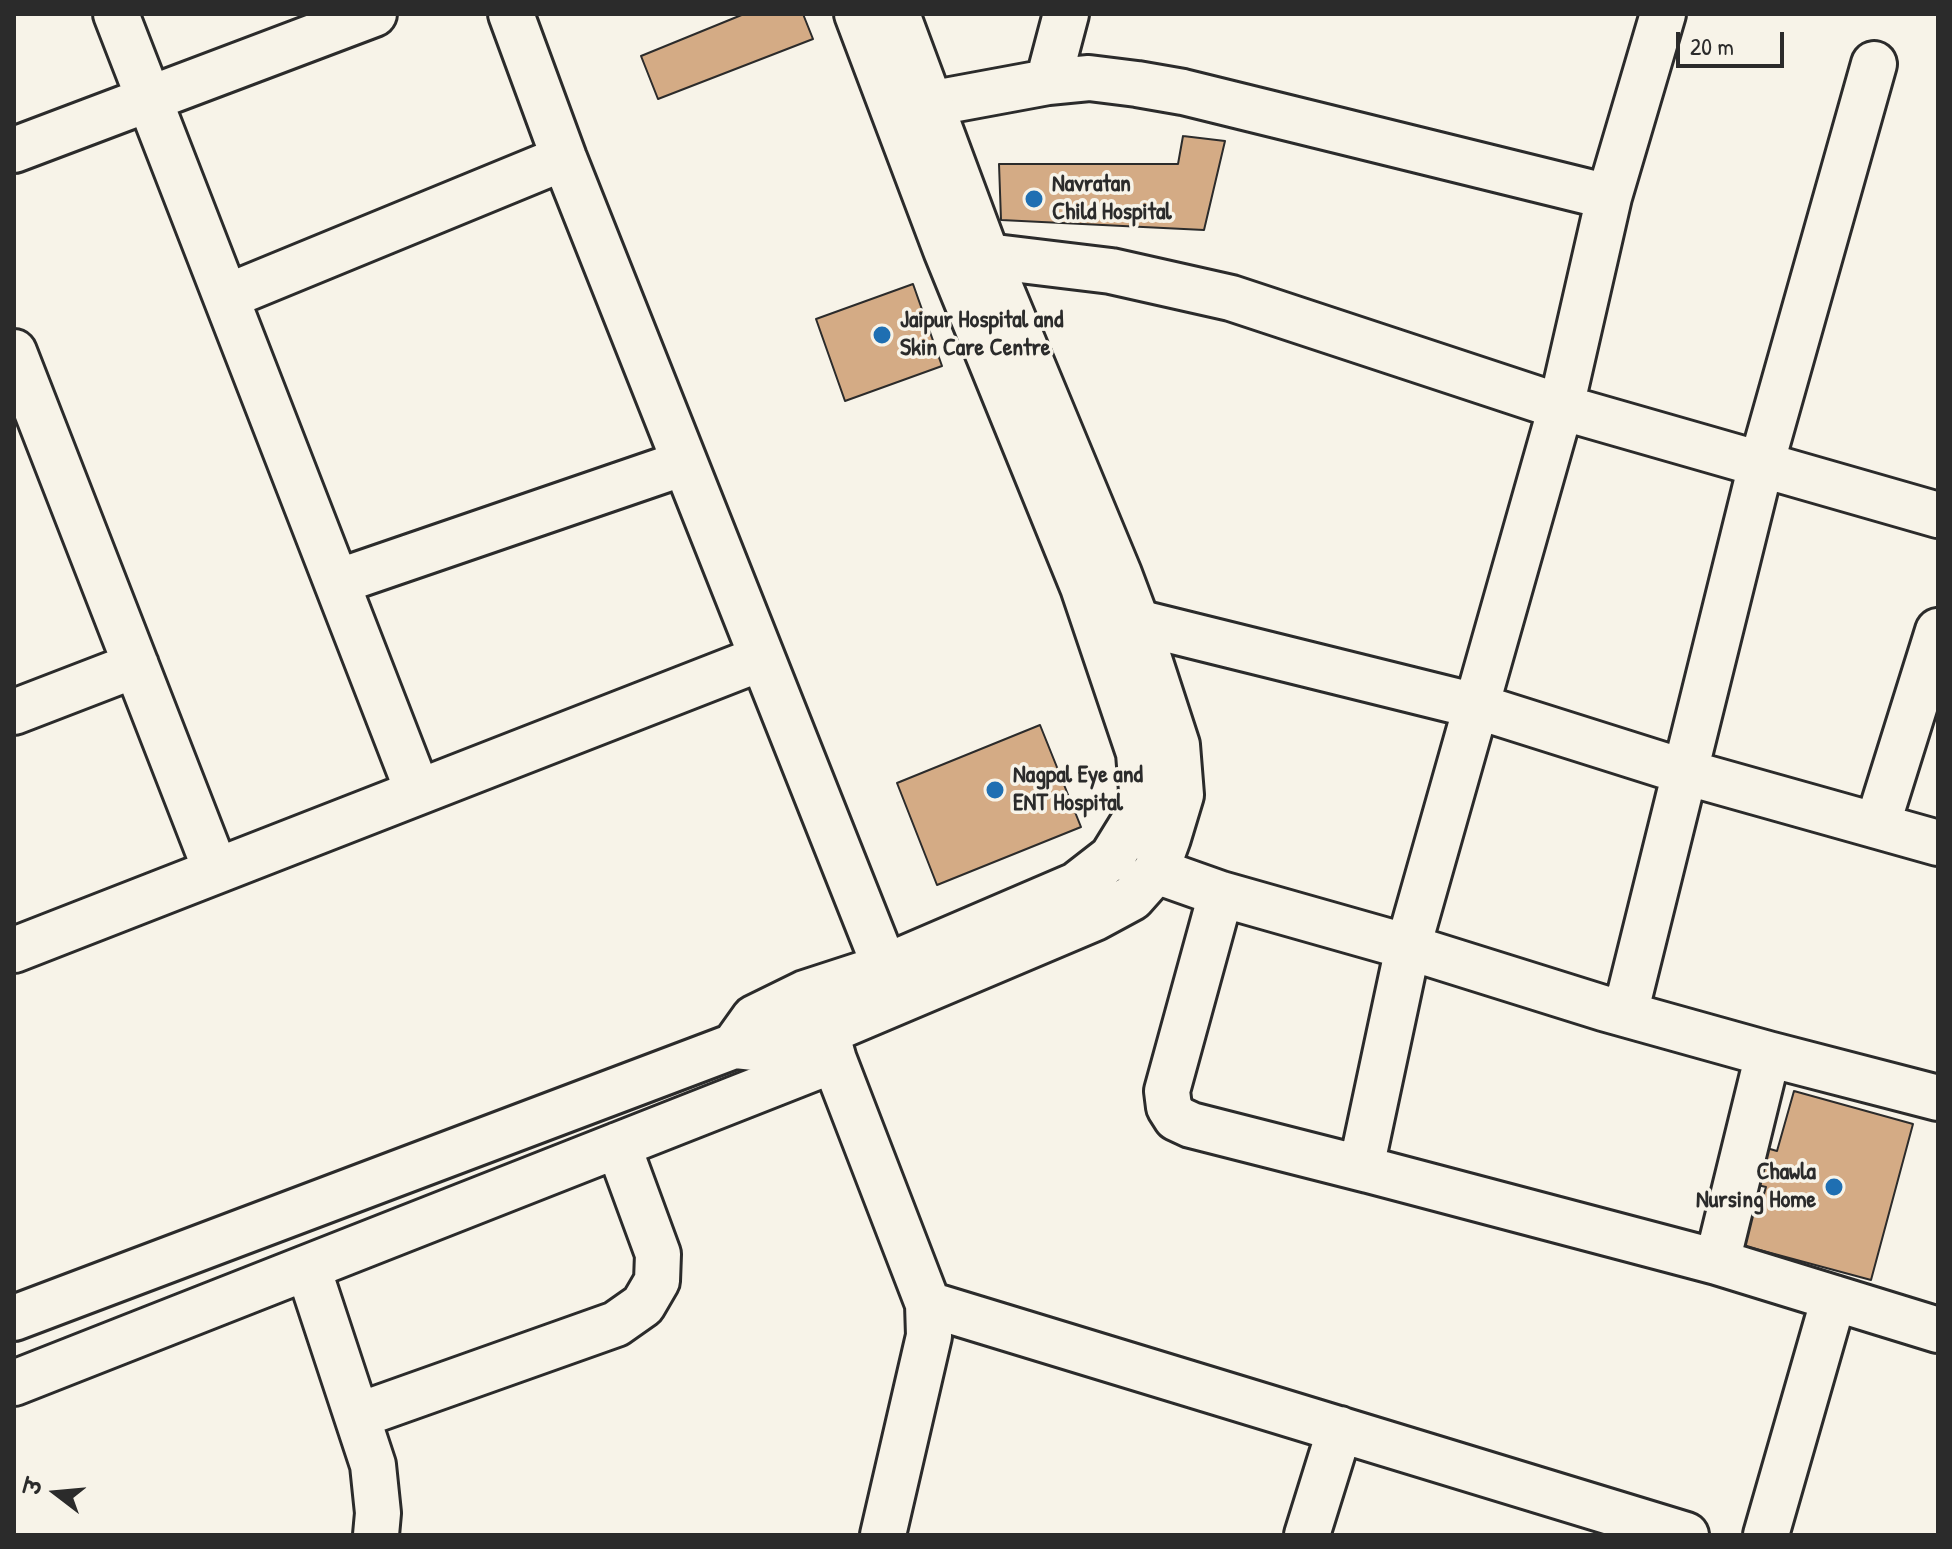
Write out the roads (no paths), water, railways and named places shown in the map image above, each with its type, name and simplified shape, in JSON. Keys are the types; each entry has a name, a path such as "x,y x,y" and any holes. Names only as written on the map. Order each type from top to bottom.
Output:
{"street":[{"path":"116,14 418,792"},
{"path":"14,150 374,14"},
{"path":"511,14 564,158 885,967"},
{"path":"734,1046 754,1018 805,993 885,967 1076,885 1112,857 1133,823 1142,791 1139,753 1083,587 946,250 857,14"},
{"path":"14,1383 618,1145 1095,918 1132,898 1156,871 1181,795 1177,745 1137,622 987,256 897,14"},
{"path":"1048,82 1066,14"},
{"path":"1368,1170 1361,1168 1408,947 1561,407 1609,197 1663,14"},
{"path":"1625,1014 1761,465 1874,64"},
{"path":"929,104 1048,82 1089,78 1183,92 1609,197"},
{"path":"226,297 564,158"},
{"path":"987,256 1111,271 1231,298 1561,407 1938,515"},
{"path":"17,367 216,871"},
{"path":"337,582 684,463"},
{"path":"1137,622 1476,706 1685,772 1938,843"},
{"path":"1877,826 1938,631"},
{"path":"14,950 762,658"},
{"path":"14,712 136,665"},
{"path":"1156,871 1221,894 1408,947 1625,1014 1938,1098"},
{"path":"1221,894 1167,1091 1169,1107 1176,1118 1191,1125 1717,1262 1938,1330"},
{"path":"14,1318 734,1046 771,1050 830,1046"},
{"path":"830,1046 928,1304 929,1336 883,1535"},
{"path":"1717,1262 1768,1054"},
{"path":"357,1416 616,1324 643,1305 657,1281 658,1254 618,1145"},
{"path":"308,1268 373,1465 378,1513 376,1535"},
{"path":"1766,1535 1834,1298"},
{"path":"928,1304 1686,1535"},
{"path":"1307,1535 1340,1429"}],"place":[{"name":"Navratan Child Hospital","path":"1034,199"},
{"name":"Jaipur Hospital and Skin Care Centre","path":"882,335"},
{"name":"Nagpal Eye and ENT Hospital","path":"995,790"},
{"name":"Chawla Nursing Home","path":"1834,1187"}]}
